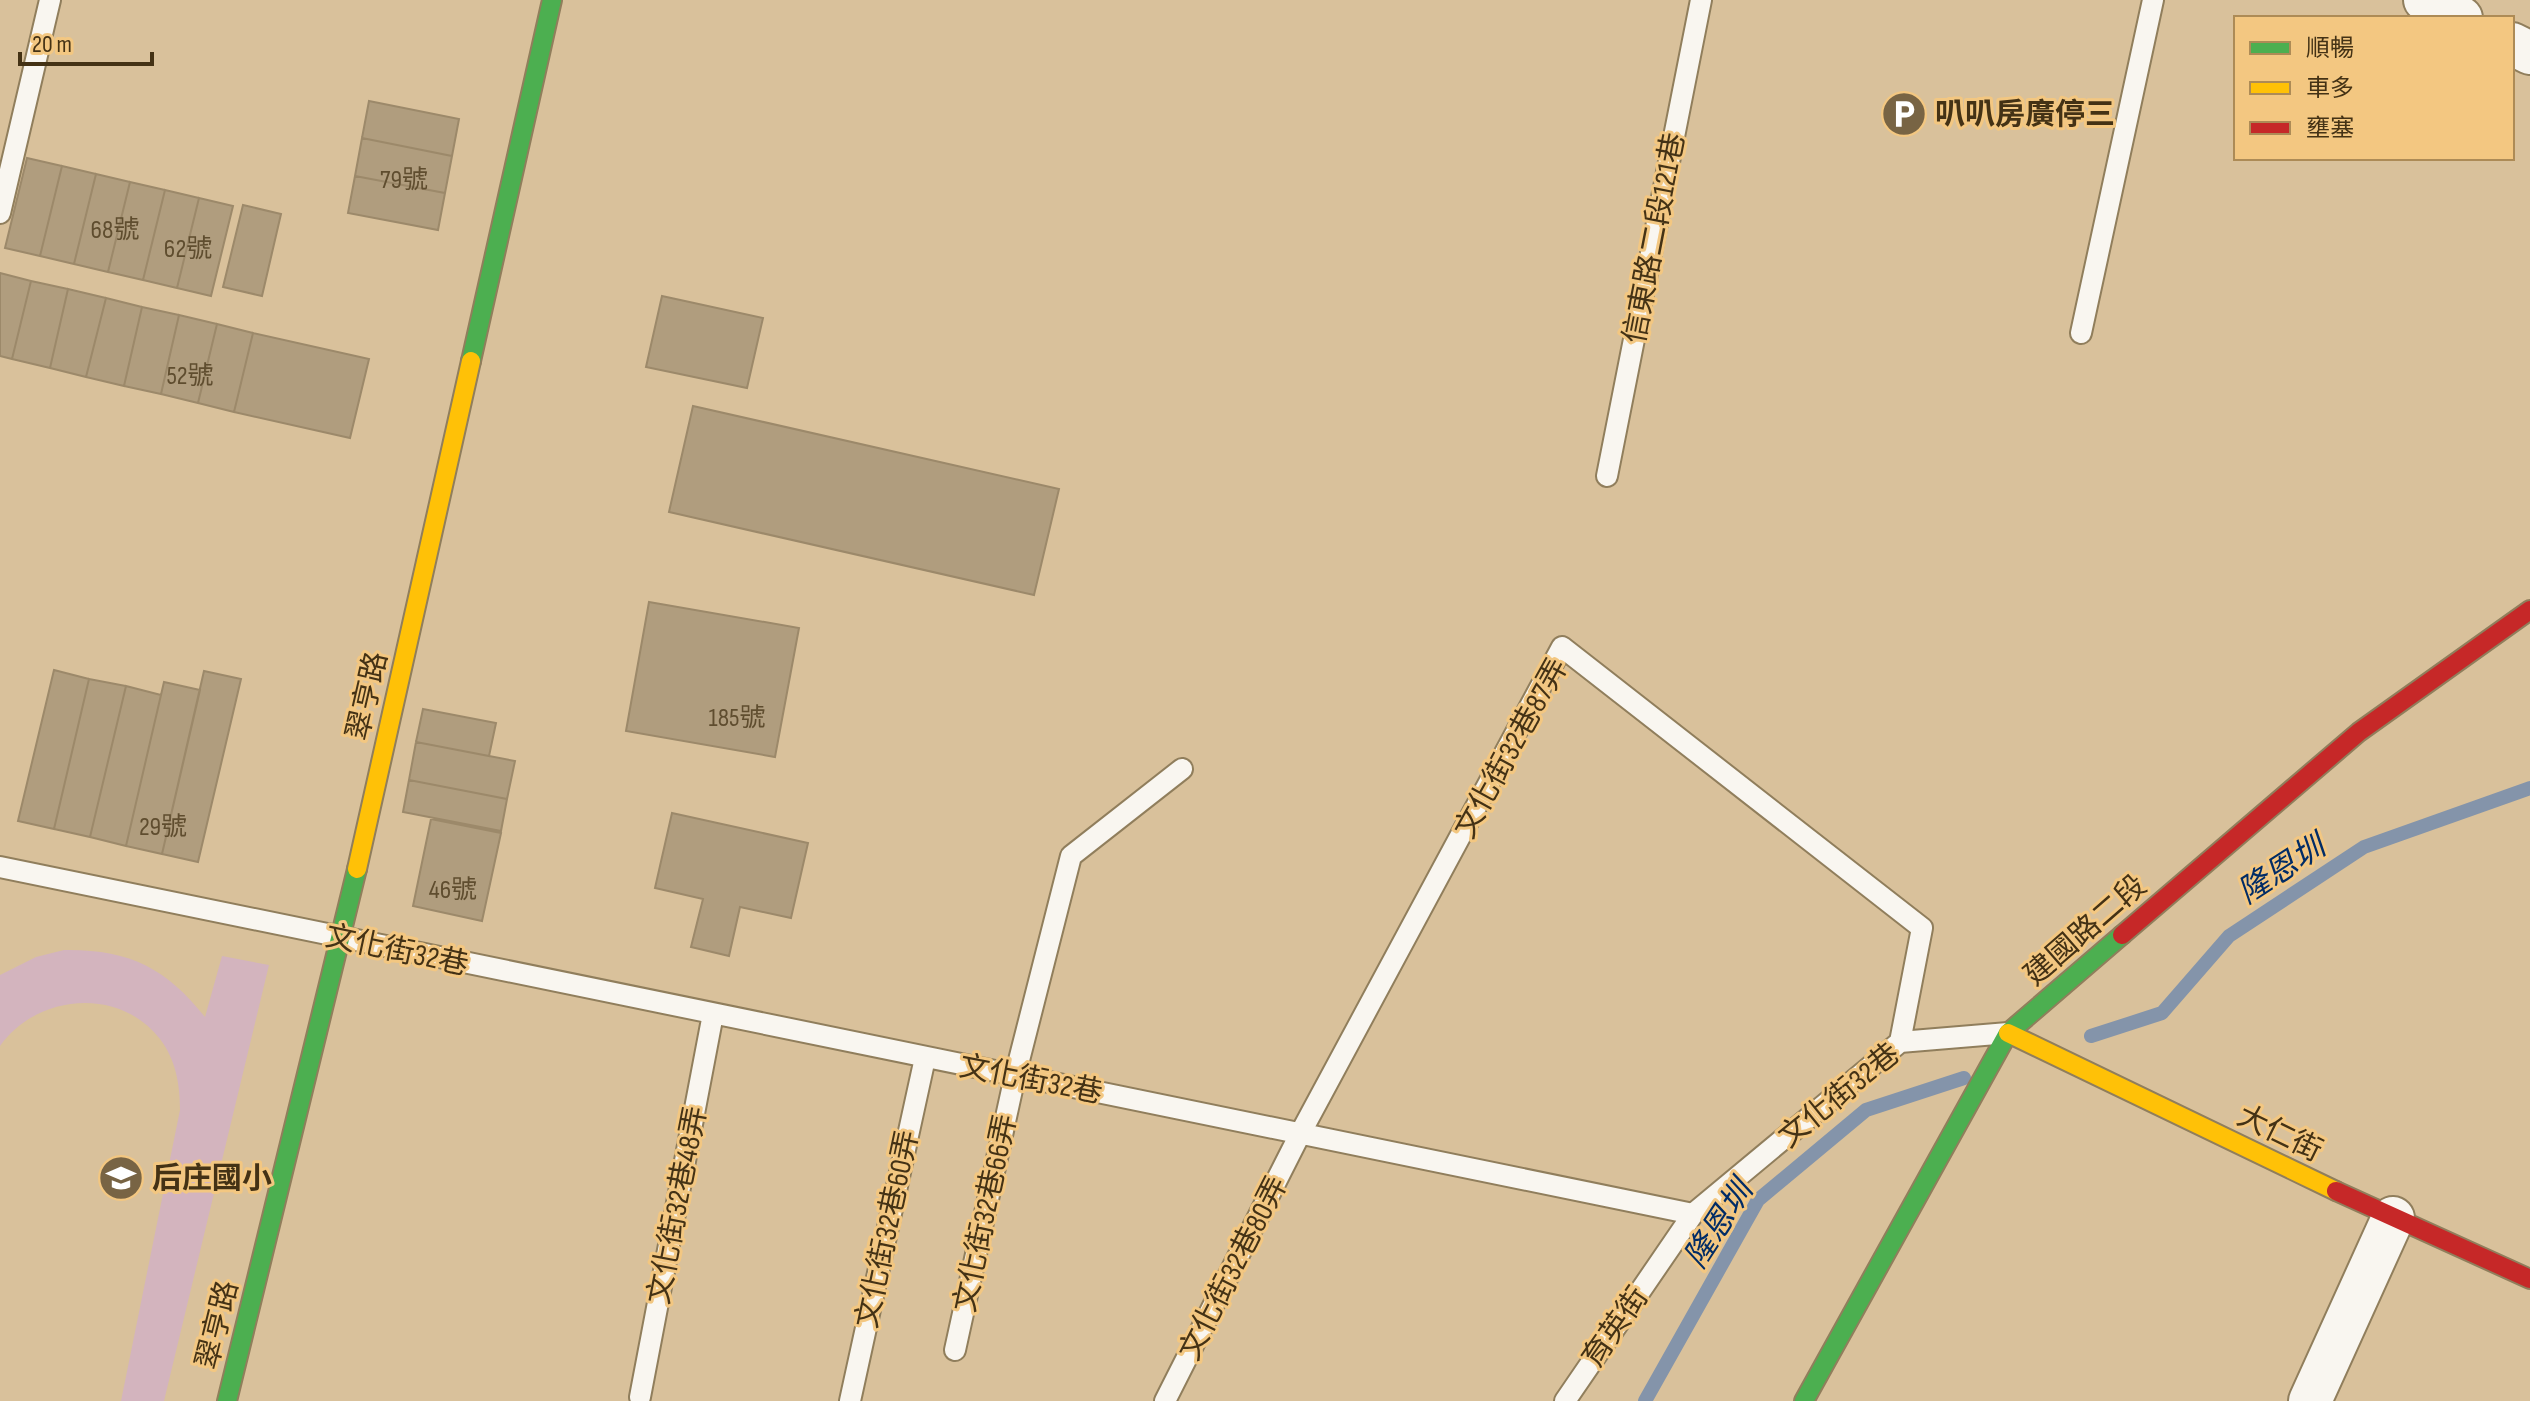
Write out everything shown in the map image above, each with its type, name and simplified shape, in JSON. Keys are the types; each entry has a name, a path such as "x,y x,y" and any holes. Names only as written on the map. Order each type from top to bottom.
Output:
{"street":[{"name":"翠亨路","path":"227,1401 341,939 552,0"},
{"path":"2425,0 2457,16"},
{"name":"建國路二段","path":"1804,1401 2008,1033 2359,732 2530,610"},
{"name":"大仁街","path":"2008,1033 2393,1218 2530,1279"},
{"path":"2310,1401 2393,1218"}],"lane":[{"path":"0,213 50,0"},
{"name":"信東路二段121巷","path":"1607,476 1701,0"},
{"path":"2081,333 2153,0"},
{"name":"文化街32巷87弄","path":"1300,1134 1562,647 1922,928 1900,1042"},
{"name":"文化街32巷66弄","path":"955,1350 1015,1076 1071,856 1182,769"},
{"name":"文化街32巷","path":"0,867 1693,1214 1900,1042 2008,1033"},
{"name":"文化街32巷48弄","path":"640,1397 713,1014"},
{"name":"文化街32巷60弄","path":"850,1401 925,1058"},
{"name":"文化街32巷80弄","path":"1165,1401 1300,1134"},
{"name":"育英街","path":"1565,1401 1693,1214"}],"shaded area":[{"path":"64,950 108,953 144,965 176,986 205,1017 222,956 269,965 164,1401 121,1401 180,1110 178,1082 170,1055 143,1022 123,1010 101,1004 78,1003 56,1007 16,1029 0,1046 0,975 36,957"}],"building":[{"path":"369,101 459,119 452,156 362,138"},
{"path":"362,138 452,156 445,193 355,176"},
{"path":"27,158 62,166 40,256 5,248"},
{"path":"62,166 96,174 74,264 40,256"},
{"path":"96,174 130,182 108,272 74,264"},
{"path":"355,176 445,193 438,230 348,213"},
{"path":"130,182 165,190 143,280 108,272"},
{"path":"165,190 199,198 177,288 143,280"},
{"path":"199,198 233,206 211,296 177,288"},
{"path":"243,205 281,214 262,296 223,287"},
{"path":"0,273 31,281 12,359 0,356"},
{"path":"31,281 68,289 50,368 12,359"},
{"path":"68,289 106,298 86,377 50,368"},
{"path":"662,296 763,318 747,388 646,367"},
{"path":"106,298 142,307 124,386 86,377"},
{"path":"142,307 179,315 161,394 124,386"},
{"path":"179,315 217,324 198,403 161,394"},
{"path":"217,324 253,333 234,412 198,403"},
{"path":"253,333 369,359 350,438 234,412"},
{"path":"693,406 1059,489 1034,595 669,512"},
{"path":"649,602 799,628 775,757 626,731"},
{"path":"54,670 89,679 54,829 18,821"},
{"path":"204,671 241,679 198,862 162,854"},
{"path":"89,679 126,686 90,837 54,829"},
{"path":"164,682 200,690 162,854 126,846"},
{"path":"126,686 161,695 126,846 90,837"},
{"path":"423,709 496,723 489,756 416,742"},
{"path":"416,742 515,761 507,799 409,780"},
{"path":"409,780 507,799 501,831 403,812"},
{"path":"672,813 808,843 791,918 740,907 729,956 691,947 703,899 655,888"},
{"path":"431,819 501,833 482,921 413,906"}],"waterway":[{"name":"隆恩圳","path":"2091,1036 2162,1013 2229,936 2364,847 2530,788"},
{"name":"隆恩圳","path":"1645,1401 1758,1200 1866,1110 1964,1078"}],"traffic: fast":[{"path":"471,361 552,0"},
{"path":"227,1401 357,869"},
{"path":"1804,1401 2008,1033 2122,935"}],"traffic: slow":[{"path":"357,869 471,361"},
{"path":"2008,1033 2336,1191"}],"traffic: jam":[{"path":"2122,935 2359,732 2530,610"},
{"path":"2336,1191 2530,1279"}],"place":[{"name":"叭叭房廣停三","path":"1904,114"},
{"name":"后庄國小","path":"121,1178"}]}
